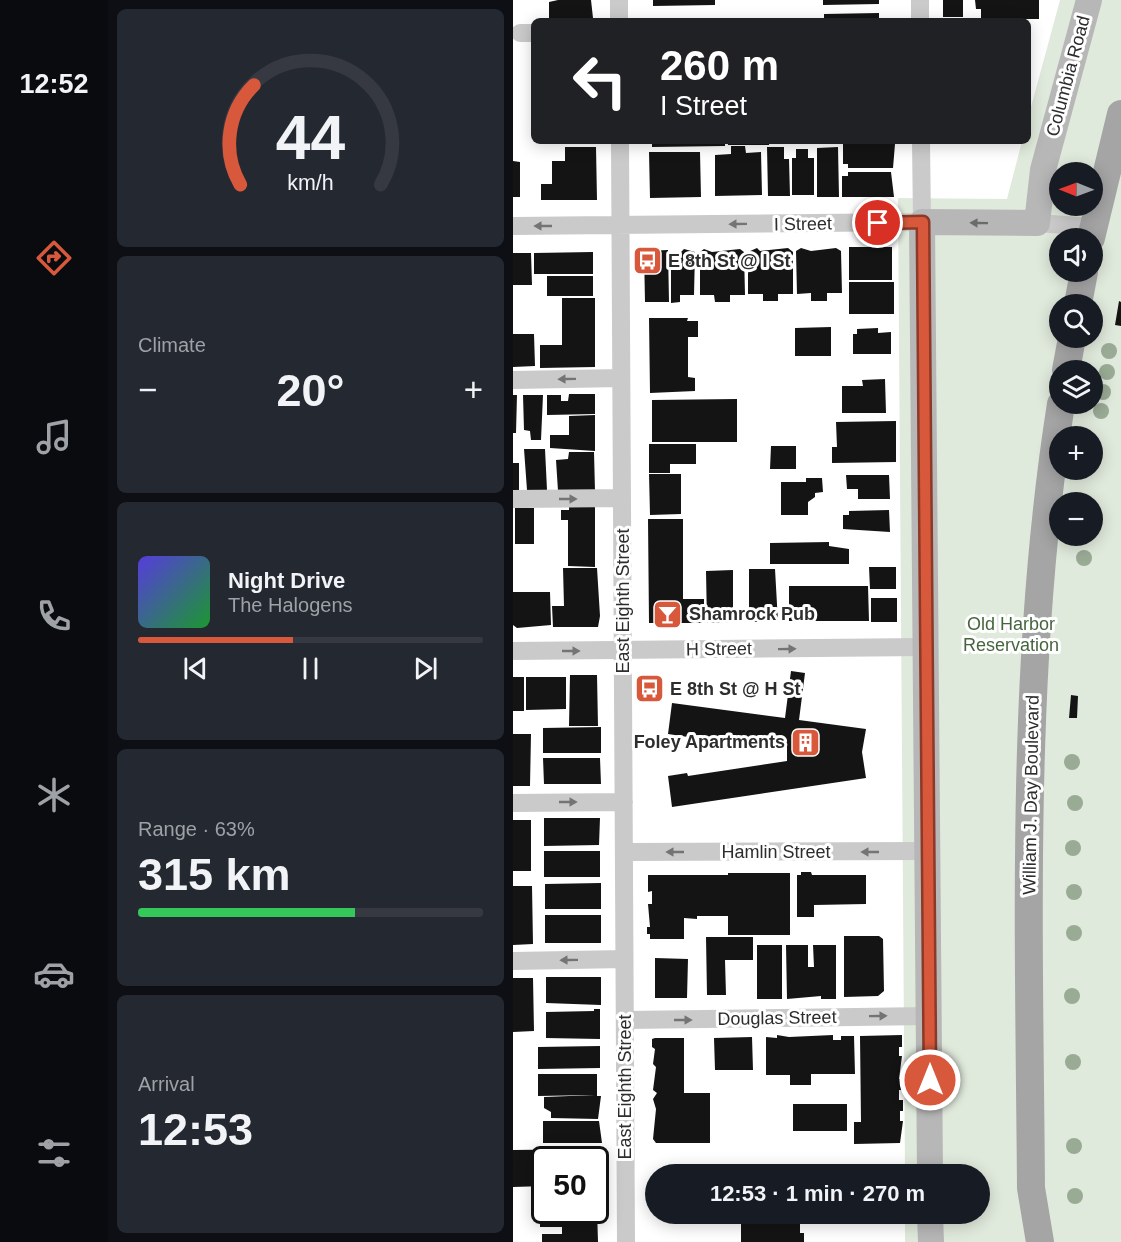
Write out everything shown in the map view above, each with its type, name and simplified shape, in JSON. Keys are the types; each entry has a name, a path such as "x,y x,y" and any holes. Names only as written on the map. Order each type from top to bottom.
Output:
{"main road":[{"name":"Columbia Road","path":"1037,223 1043,170 1089,0"},
{"path":"1093,228 1121,114"},
{"name":"I Street","path":"923,222 1037,223"},
{"path":"923,222 930,1164"},
{"name":"William J. Day Boulevard","path":"1040,1242 1031,1188 1030,730 1040,576 1060,414"},
{"name":"William J. Day Boulevard","path":"1022,1242 1031,1188"},
{"path":"930,1224 931,1242"}],"street":[{"path":"619,0 619,18"},
{"path":"920,0 920,18"},
{"name":"East Eighth Street","path":"620,144 626,1242"},
{"path":"921,144 923,222"},
{"name":"I Street","path":"513,226 923,222"},
{"name":"I Street","path":"1037,223 1064,228"},
{"path":"513,381 621,378"},
{"path":"513,499 622,498"},
{"name":"H Street","path":"513,651 926,647"},
{"path":"513,803 624,802"},
{"name":"Hamlin Street","path":"624,852 929,852"},
{"path":"513,961 624,959"},
{"name":"Douglas Street","path":"625,1020 930,1016"}],"green space":[{"name":"Old Harbor Reservation","path":"1060,0 1121,0 1121,1242 905,1242 905,1224 990,1224 990,1164 905,1164 898,198 1007,199 1021,144 1031,144 1031,107"}],"building":[{"path":"591,0 593,18 549,18 549,2"},
{"path":"653,0 715,0 715,5 653,6"},
{"path":"823,0 879,0 879,4 823,5"},
{"path":"943,0 963,0 963,17 943,17"},
{"path":"975,0 1039,0 1039,19 981,18 981,9 976,9"},
{"path":"879,13 879,18 824,18 824,14"},
{"path":"652,144 725,144 725,146 652,147"},
{"path":"728,144 769,144 769,145"},
{"path":"843,144 895,144 893,168 848,168 848,164 843,164"},
{"path":"731,146 745,146 746,153 761,152 762,195 715,196 715,155 731,154"},
{"path":"565,147 596,147 597,200 541,200 541,184 552,184 552,161 565,161"},
{"path":"767,147 784,147 784,159 789,159 790,196 768,196"},
{"path":"838,147 839,197 817,197 817,148"},
{"path":"796,149 808,149 808,158 814,158 814,195 792,195 792,158 796,158"},
{"path":"649,152 700,152 701,197 650,198"},
{"path":"513,161 520,162 520,197 513,197"},
{"path":"848,172 891,172 894,197 842,197 842,176 848,176"},
{"path":"849,247 892,247 892,280 849,280"},
{"path":"757,248 760,251 788,248 793,252 793,294 778,294 778,301 763,301 763,294 748,294 748,252"},
{"path":"801,248 811,251 836,248 841,251 842,293 827,293 827,301 811,301 811,293 797,294 796,251"},
{"path":"684,249 695,252 694,295 680,295 680,302 671,303 671,252 681,252"},
{"path":"704,249 712,252 740,249 744,252 745,295 730,295 730,302 715,302 714,295 700,295 700,252"},
{"path":"668,250 669,302 645,302 644,251"},
{"path":"593,252 593,274 534,274 534,253"},
{"path":"513,253 531,253 532,285 513,285"},
{"path":"547,276 593,276 593,296 547,296"},
{"path":"849,282 894,282 894,314 849,314"},
{"path":"562,298 595,298 595,367 540,368 540,345 562,345"},
{"path":"1119,301 1121,302 1121,326 1115,325"},
{"path":"649,318 688,318 687,321 698,321 698,337 688,337 688,377 695,378 695,391 650,393"},
{"path":"831,327 831,356 795,356 795,328"},
{"path":"878,328 878,333 891,332 891,354 853,354 853,334 857,334 857,329"},
{"path":"513,334 534,334 535,366 513,367"},
{"path":"885,379 886,413 842,413 842,386 863,386 862,380"},
{"path":"569,394 595,394 595,414 547,415 547,395 561,395 561,401 568,401"},
{"path":"513,395 517,395 516,433 513,433"},
{"path":"523,395 543,395 541,440 531,440 530,431 524,430"},
{"path":"737,399 737,442 652,442 652,400"},
{"path":"595,415 595,451 550,448 550,435 569,435 569,416"},
{"path":"896,421 896,462 832,463 832,447 837,447 836,422"},
{"path":"649,444 696,444 696,464 670,464 670,473 649,473"},
{"path":"771,446 796,446 796,469 770,469"},
{"path":"524,449 545,449 547,490 527,490"},
{"path":"569,452 594,452 595,491 558,491 556,460 568,459"},
{"path":"513,463 519,463 519,490 513,490"},
{"path":"649,474 681,474 681,514 650,515"},
{"path":"846,475 889,475 890,499 858,499 858,489 847,489"},
{"path":"806,478 822,478 823,492 815,493 815,497 808,502 808,515 781,515 781,482 806,482"},
{"path":"569,507 595,507 595,567 568,566 568,520 561,520 561,510 569,510"},
{"path":"515,508 534,508 534,544 515,544"},
{"path":"889,510 890,532 843,529 843,515 849,515 849,511"},
{"path":"648,519 683,519 683,599 704,599 704,623 649,623"},
{"path":"829,542 829,546 849,549 849,564 770,564 770,543"},
{"path":"869,567 896,567 896,589 870,589"},
{"path":"563,568 597,568 600,616 598,627 553,627 552,606 564,606"},
{"path":"749,569 775,569 778,622 749,622"},
{"path":"733,570 733,622 707,623 706,571"},
{"path":"789,586 868,586 869,621 789,621"},
{"path":"513,592 550,592 551,625 517,628 513,625"},
{"path":"871,598 897,598 897,622 871,622"},
{"name":"Foley Apartments","path":"791,671 805,673 799,720 866,729 862,752 866,778 672,807 668,776 687,773 688,776 787,761 787,747 688,734 688,737 668,734 672,703 785,718"},
{"path":"570,675 597,675 598,726 569,726"},
{"path":"513,677 524,677 524,711 513,711"},
{"path":"526,677 566,677 566,709 526,710"},
{"path":"1071,695 1078,696 1077,718 1069,718"},
{"path":"601,727 601,753 543,753 543,728"},
{"path":"513,734 531,734 530,786 513,786"},
{"path":"543,758 600,758 601,784 544,784"},
{"path":"544,818 600,818 599,845 544,846"},
{"path":"513,820 531,820 531,871 513,871"},
{"path":"544,851 600,851 600,877 544,877"},
{"path":"801,872 811,872 812,875 866,875 866,904 814,905 814,917 797,917 797,875 801,875"},
{"path":"728,873 790,873 790,935 728,935 728,916 697,916 697,919 684,918 684,939 650,939 647,927 650,927 648,904 652,904 652,891 648,892 648,875 728,875"},
{"path":"601,883 601,909 545,909 545,884"},
{"path":"513,886 532,886 533,944 513,945"},
{"path":"545,915 601,915 601,943 545,943"},
{"path":"844,936 879,936 883,939 884,991 878,996 844,997"},
{"path":"706,937 753,937 753,960 725,960 726,995 707,995"},
{"path":"757,945 782,945 782,999 757,999"},
{"path":"786,945 808,945 808,967 814,967 813,945 836,945 836,999 821,999 821,996 787,999"},
{"path":"655,958 688,959 687,998 655,998"},
{"path":"546,977 601,977 601,1005 546,1003"},
{"path":"513,978 533,978 534,1031 513,1032"},
{"path":"594,1009 600,1009 600,1039 546,1038 546,1012 594,1011"},
{"path":"777,1035 789,1037 833,1035 833,1040 841,1040 841,1036 854,1036 855,1074 811,1074 811,1085 790,1085 790,1075 766,1075 766,1037 777,1038"},
{"path":"902,1035 902,1047 899,1047 899,1056 902,1056 899,1079 903,1079 903,1090 899,1090 899,1100 903,1100 903,1111 900,1111 900,1121 903,1121 900,1143 854,1144 854,1122 861,1122 860,1036"},
{"path":"752,1037 753,1070 715,1070 714,1038"},
{"path":"684,1038 684,1093 710,1093 710,1143 656,1143 653,1139 656,1109 653,1099 657,1093 653,1090 656,1067 653,1064 655,1049 652,1047 652,1039"},
{"path":"600,1046 600,1068 538,1069 538,1047"},
{"path":"538,1074 597,1074 597,1096 601,1096 598,1119 551,1118 551,1112 544,1108 544,1097 595,1095 538,1096"},
{"path":"793,1104 847,1104 847,1131 793,1131"},
{"path":"543,1121 599,1121 602,1143 543,1143"},
{"path":"513,1150 531,1150 531,1186 513,1187"},
{"path":"540,1224 597,1224 598,1242 542,1242 542,1234 562,1234 562,1227 540,1227"},
{"path":"741,1224 800,1224 800,1233 804,1233 804,1242 741,1242"}],"place":[{"name":"E 8th St @ I St","path":"647,261"},
{"name":"Shamrock Pub","path":"668,614"},
{"name":"E 8th St @ H St","path":"649,689"},
{"name":"Foley Apartments","path":"806,742"}],"route":[{"path":"878,223 923,222 930,1080"}]}
